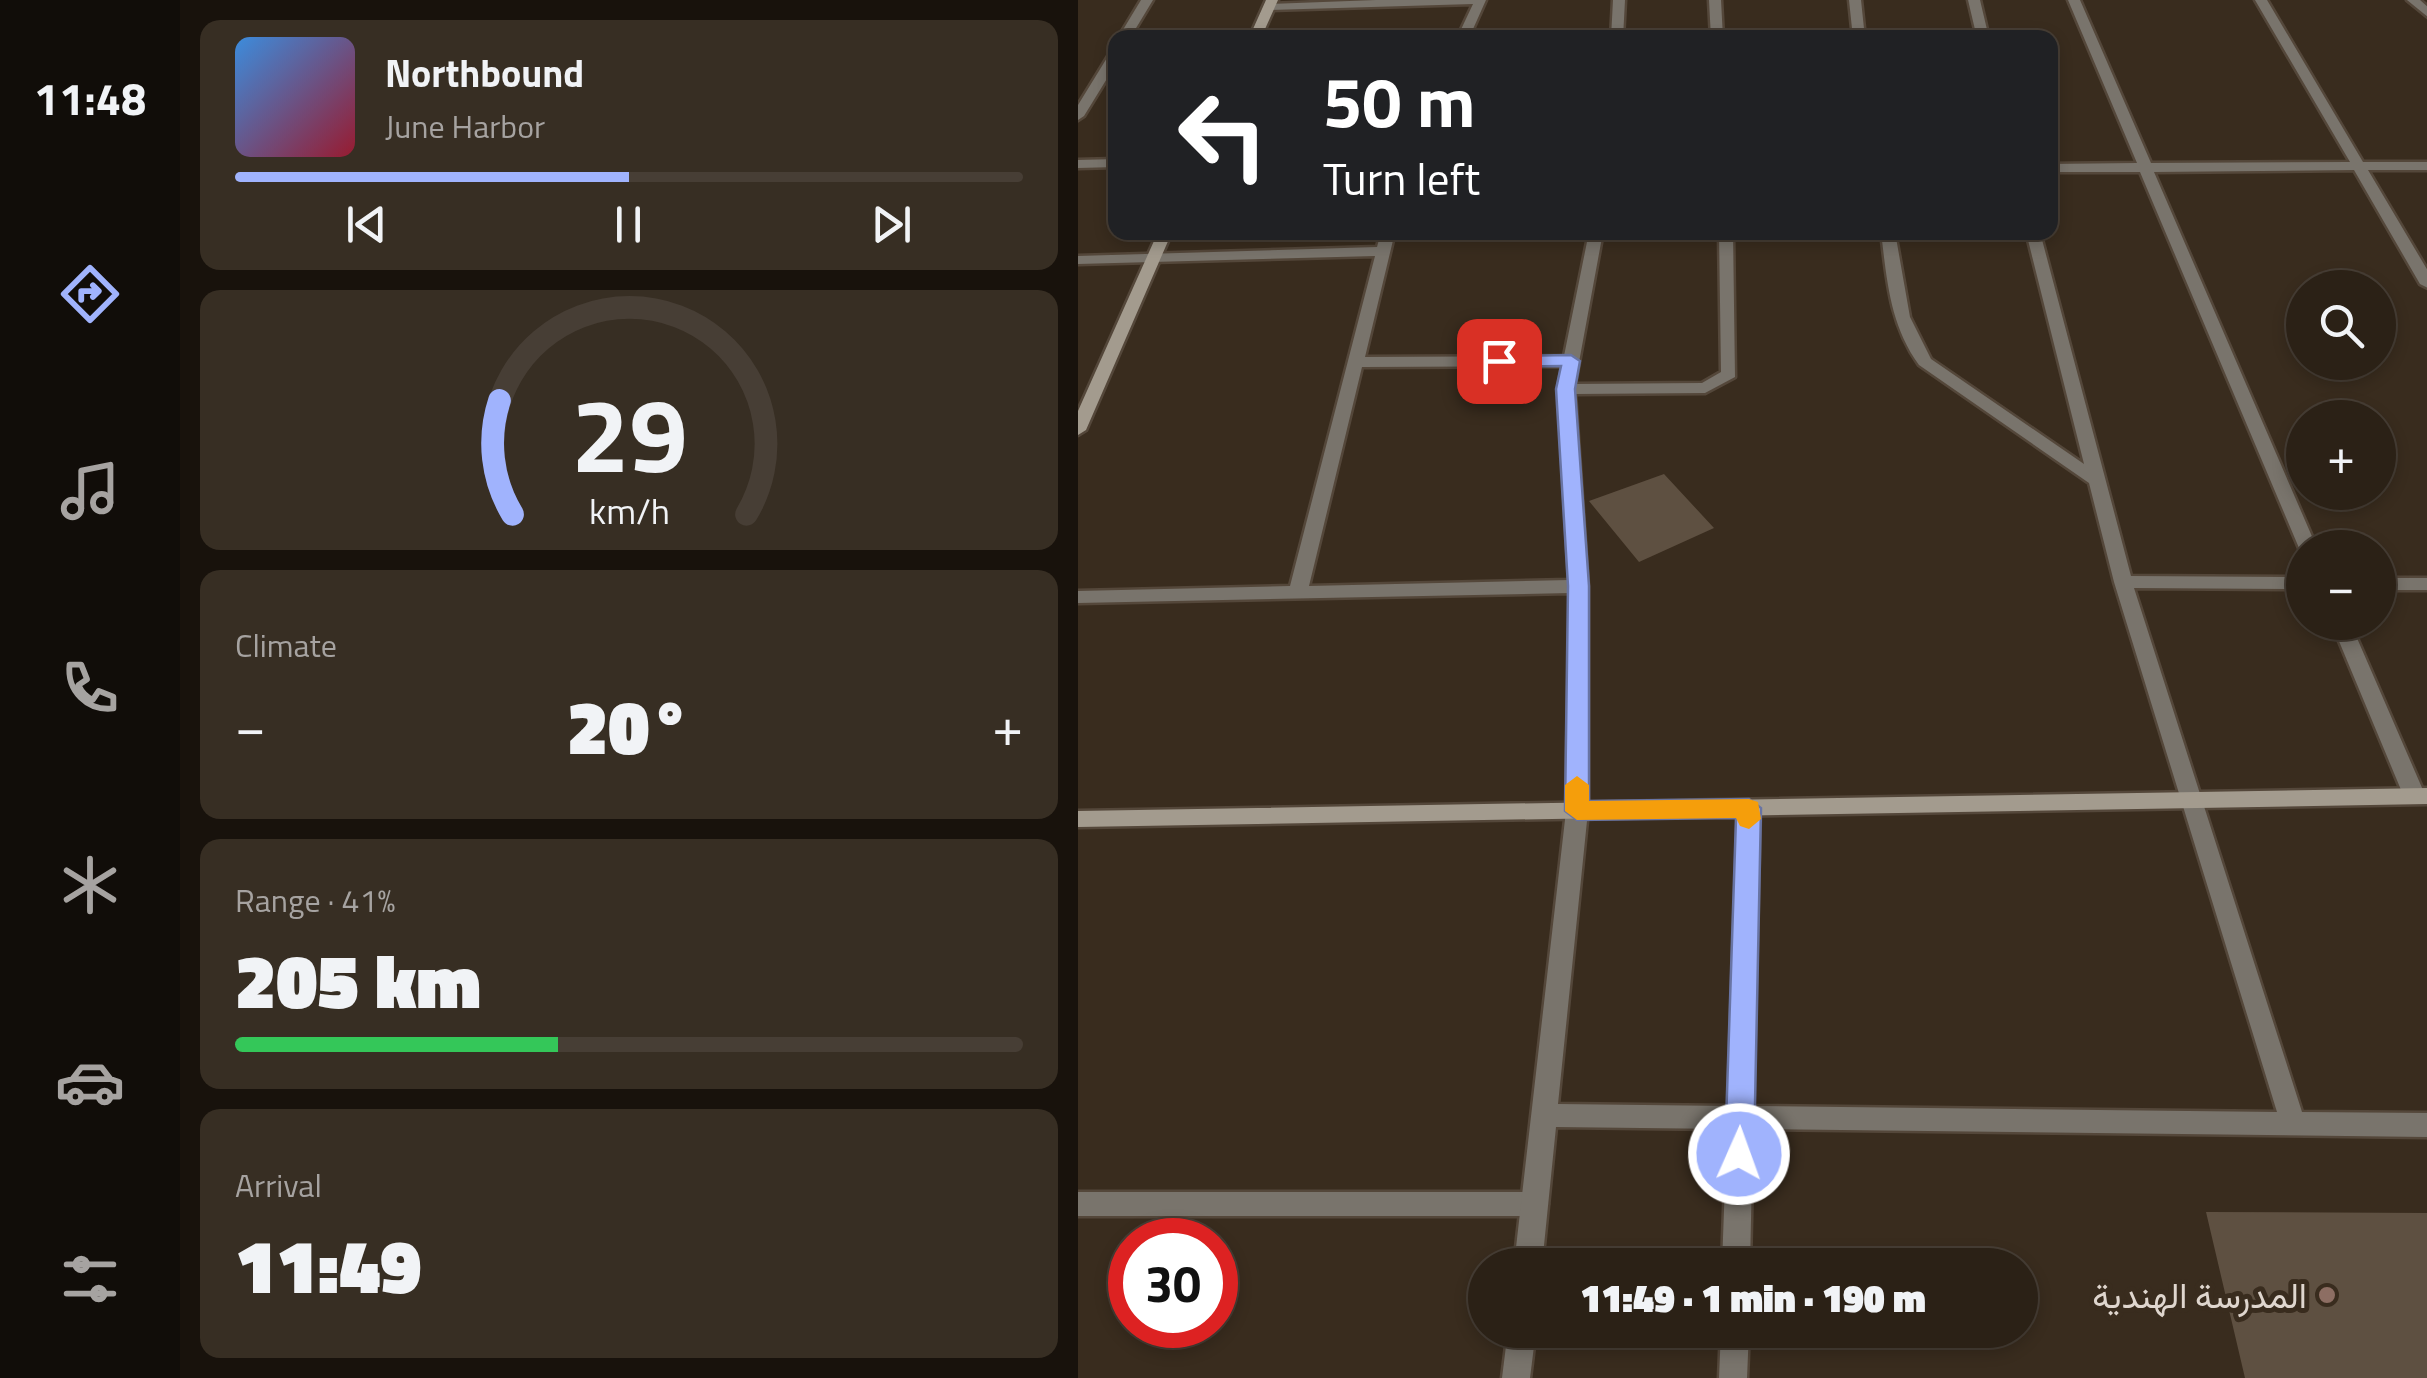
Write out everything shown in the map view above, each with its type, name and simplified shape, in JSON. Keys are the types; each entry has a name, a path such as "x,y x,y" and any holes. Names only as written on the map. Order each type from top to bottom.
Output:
{"street":[{"path":"1129,30 1146,0"},
{"path":"1259,30 1271,3 1480,0 1467,30"},
{"path":"1617,30 1619,0"},
{"path":"1715,0 1717,30"},
{"path":"1854,0 1858,30"},
{"path":"1974,0 1981,30"},
{"path":"2074,0 2300,530"},
{"path":"2260,0 2428,284"},
{"path":"2413,0 2428,14"},
{"path":"1078,116 1108,66"},
{"path":"1078,164 1108,163"},
{"path":"2058,168 2428,166"},
{"path":"1078,430 1162,240"},
{"path":"1298,592 1386,240"},
{"path":"1530,1248 1577,811 1579,586 1566,389 1594,240"},
{"path":"1566,389 1704,388 1721,382 1729,374 1726,240"},
{"path":"1889,240 1904,330 1925,362 2096,480"},
{"path":"2035,240 2123,582 2196,802 2293,1124"},
{"path":"1078,260 1383,251"},
{"path":"1355,362 1571,361"},
{"path":"2123,582 2286,583"},
{"path":"2396,584 2428,584"},
{"path":"1078,597 1579,586"},
{"path":"1078,819 2421,797 2348,640"},
{"path":"1736,1248 1749,808"},
{"path":"1545,1116 2428,1125"},
{"path":"1078,1204 1535,1204"},
{"path":"1516,1378 1520,1348"},
{"path":"1734,1378 1735,1348"}],"building":[{"path":"1664,474 1714,528 1639,562 1589,501"},
{"name":"المدرسة الهندية","path":"2206,1212 2428,1213 2428,1378 2245,1378"}],"slow traffic":[{"path":"1577,785 1577,811 1749,808 1749,819"}],"place":[{"name":"المدرسة الهندية","path":"2327,1295"}],"route":[{"path":"1499,361 1571,361 1566,389 1579,586 1577,811 1749,808 1739,1154"}]}
